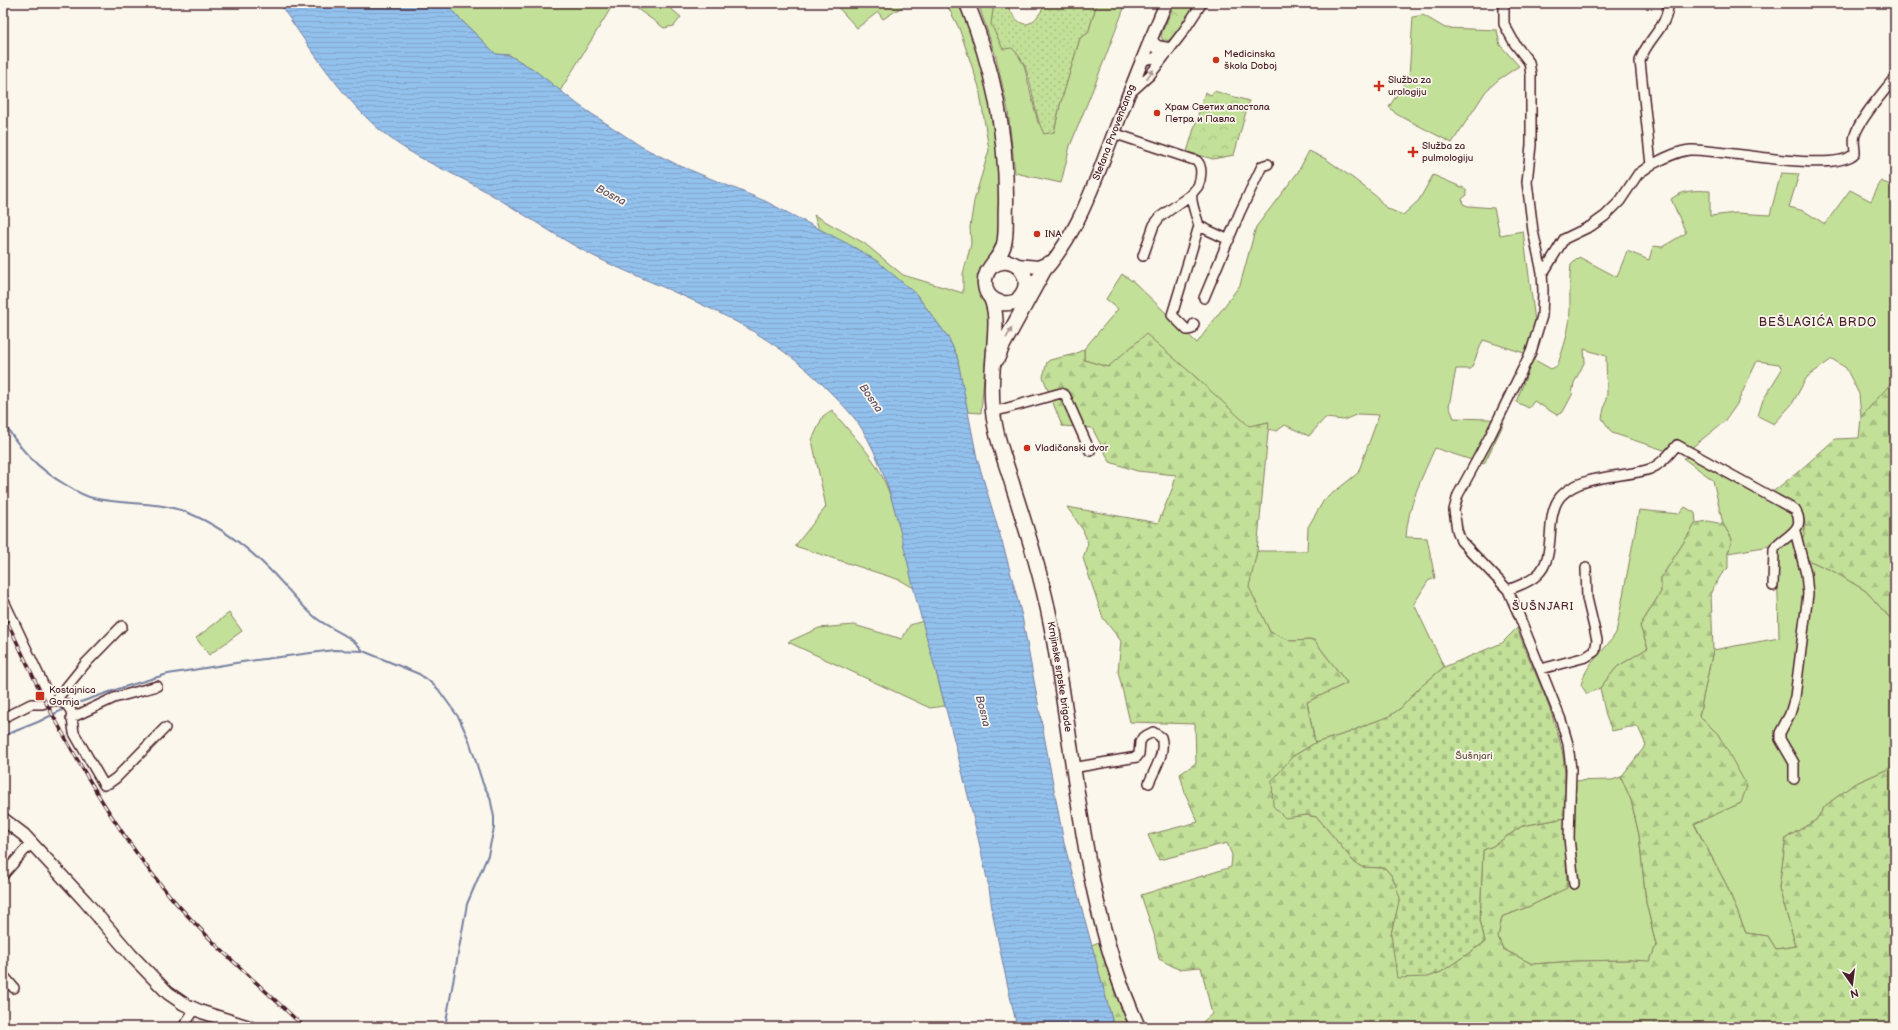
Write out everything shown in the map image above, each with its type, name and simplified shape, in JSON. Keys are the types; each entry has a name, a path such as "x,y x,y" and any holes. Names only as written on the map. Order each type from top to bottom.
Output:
{"main road":[{"path":"966,3 981,42 993,82 1006,171 1004,245 987,272 984,283 991,298 1000,303 1014,302"},
{"path":"996,326 1002,314 1024,291 1025,277 1004,245"},
{"path":"991,267 1002,262 1016,264"},
{"path":"993,368 1002,347 1043,272"},
{"name":"Krnjinske srpske brigade","path":"991,298 996,314 993,368 993,412 998,437 1027,530 1050,621 1072,768 1090,873 1105,932 1122,986 1138,1027"}],"street":[{"name":"Stefana Prvovenčanog","path":"1024,291 1043,272 1074,228 1089,196 1166,3"},
{"path":"1128,96 1150,75 1168,49 1183,32 1202,3"},
{"path":"1504,3 1504,24 1515,44 1529,62 1531,75 1531,145 1527,182 1533,231 1542,272 1542,316 1531,352 1490,436 1458,495 1454,510 1457,530 1461,541 1508,590 1541,668 1568,744 1571,769 1569,838 1574,884"},
{"path":"1651,165 1640,61 1643,51 1667,17 1668,3"},
{"path":"1150,40 1157,47 1168,49"},
{"path":"1143,60 1154,58 1168,49"},
{"path":"1542,272 1545,270 1564,239 1592,226 1620,201 1638,174 1651,165 1676,153 1690,150 1738,153 1781,161 1832,161 1851,158 1855,154 1855,133 1866,115 1895,77"},
{"path":"1114,133 1197,161 1201,167 1198,185 1192,194 1160,217 1154,225 1144,256"},
{"path":"1204,298 1246,197 1262,166 1268,164"},
{"path":"1192,194 1199,226 1172,314 1187,330 1192,329 1194,324"},
{"path":"1199,226 1229,240"},
{"path":"1016,264 1038,267 1043,266 1054,258"},
{"path":"993,412 1061,393 1065,395 1090,451"},
{"path":"1508,590 1531,580 1544,568 1553,511 1556,502 1561,495 1569,489 1599,479 1651,468 1664,461 1677,445 1742,482 1788,504 1795,510 1799,516 1799,524 1795,531 1774,549 1773,586"},
{"path":"1794,779 1794,762 1780,739 1780,733 1790,714 1795,697 1808,594 1806,574 1795,531"},
{"path":"1541,668 1586,658 1595,651 1597,640 1587,598 1586,568"},
{"path":"3,600 54,700 70,711 74,733 104,785 110,783 116,778 165,728"},
{"path":"3,718 31,704 42,704 54,700 85,664 122,626"},
{"path":"70,711 157,686"},
{"path":"1072,768 1137,757 1139,754 1140,742 1143,736 1153,732 1161,737 1163,748 1160,759 1149,783"},
{"path":"3,819 14,826 31,843 154,980 168,993 195,1009 249,1027"},
{"path":"3,875 31,843"},
{"path":"3,975 14,988"},
{"path":"183,1027 195,1009"}],"green space":[{"path":"448,3 614,3 560,91 533,69 509,55 496,54 455,14"},
{"path":"629,3 664,3 681,17 674,26 664,28"},
{"path":"834,3 908,3 883,19 878,12 857,28"},
{"path":"946,3 958,3 978,53 992,105 999,158 1000,185 997,245 991,257 977,276 981,292 989,303 990,318 981,413 967,412 957,356 948,337 916,294 876,261 819,229 814,215 864,243 903,275 963,293 963,274 971,244 970,227 974,201 989,150 979,87 959,28"},
{"path":"978,3 994,3 992,24 1017,53 1024,65 1038,123 1054,132 1060,105 1080,38 1088,33 1097,3 1126,3 1070,146 1061,183 1015,173 1008,110 996,57"},
{"path":"994,3 1006,3 1016,19 1021,23 1026,24 1035,19 1046,3 1097,3 1088,33 1080,38 1060,105 1054,132 1044,134 1036,112 1029,77 1025,66 1012,48 1003,49 991,24"},
{"path":"1175,3 1197,3 1178,31 1169,40 1164,42 1161,37 1162,32"},
{"path":"1423,15 1445,28 1497,30 1500,45 1519,66 1498,80 1486,91 1452,143 1396,114 1389,107 1409,76 1413,17"},
{"path":"1214,91 1249,101 1234,155 1213,159 1187,152 1205,92 1211,95"},
{"path":"1309,151 1326,159 1354,179 1377,197 1386,208 1403,215 1419,200 1433,175 1466,189 1467,195 1462,199 1463,204 1468,206 1494,208 1500,235 1523,231 1535,321 1533,334 1524,353 1483,340 1471,369 1456,369 1449,406 1454,418 1489,419 1504,423 1484,464 1435,448 1416,491 1413,502 1407,525 1406,537 1427,538 1435,578 1428,581 1414,604 1444,667 1417,690 1401,708 1388,717 1348,733 1315,743 1307,702 1347,683 1314,640 1291,641 1270,632 1248,587 1257,551 1307,551 1308,527 1324,500 1358,473 1379,415 1358,414 1344,420 1325,418 1309,436 1285,425 1277,431 1268,429 1268,422 1249,427 1190,372 1108,367 1084,360 1084,349 1118,309 1106,299 1122,274 1135,283 1197,343 1240,285 1256,227 1298,172"},
{"path":"1781,173 1799,174 1789,207 1804,211 1825,224 1850,190 1871,201 1881,181 1895,187 1895,379 1861,417 1859,394 1846,368 1832,359 1807,377 1792,404 1774,424 1758,416 1763,400 1782,369 1779,364 1757,361 1737,404 1725,421 1690,449 1667,451 1612,433 1602,418 1607,394 1606,356 1584,349 1585,361 1574,383 1572,395 1563,412 1557,415 1534,401 1529,408 1516,402 1533,359 1551,369 1557,366 1568,331 1571,265 1579,257 1617,277 1627,251 1649,260 1653,246 1662,247 1686,233 1671,199 1685,192 1710,191 1710,216 1736,213 1770,215"},
{"path":"1146,334 1249,426 1269,422 1257,551 1249,587 1270,632 1291,641 1314,640 1347,683 1307,702 1315,743 1292,757 1297,816 1306,815 1317,817 1355,863 1362,867 1385,868 1396,884 1399,900 1391,934 1428,977 1441,972 1485,942 1480,920 1483,850 1493,846 1522,826 1565,818 1567,888 1530,906 1502,917 1498,937 1503,949 1532,964 1577,961 1650,961 1656,945 1646,902 1639,835 1631,800 1621,777 1646,745 1638,727 1629,727 1612,731 1606,716 1600,688 1617,667 1648,648 1640,626 1661,592 1661,578 1696,523 1708,521 1723,524 1732,539 1728,553 1728,568 1721,575 1711,592 1713,650 1699,716 1718,734 1747,786 1741,803 1694,824 1726,884 1746,933 1768,936 1776,949 1796,946 1779,888 1786,838 1816,820 1825,806 1854,784 1895,766 1895,1027 1197,1027 1212,1014 1201,967 1178,969 1159,959 1154,934 1141,895 1231,867 1232,855 1227,843 1159,860 1148,835 1198,822 1185,793 1180,774 1196,763 1195,724 1130,722 1118,671 1121,641 1103,618 1083,558 1088,543 1083,530 1067,507 1158,523 1173,487 1176,475 1137,471 1110,462 1092,428 1062,426 1043,377 1047,362 1075,354 1084,349 1084,360 1108,367"},
{"path":"1895,379 1895,624 1866,591 1833,571 1808,560 1802,540 1805,530 1805,522 1802,516 1790,506 1766,497 1798,472 1835,439 1859,438 1861,417"},
{"path":"832,410 866,451 883,478 899,524 914,588 900,580 795,546 826,507 812,440 823,416"},
{"path":"1694,456 1795,507 1803,518 1808,560 1833,571 1866,591 1895,624 1895,766 1854,784 1825,806 1816,820 1786,838 1779,888 1796,946 1776,949 1768,936 1746,933 1726,884 1694,823 1741,803 1718,734 1699,716 1713,650 1779,638 1777,556 1770,546 1728,553 1732,539 1723,524 1713,480 1683,458"},
{"path":"1685,507 1695,513 1696,523 1661,578 1661,592 1640,626 1648,648 1617,667 1600,688 1587,694 1581,685 1583,677 1591,664 1612,640 1616,633 1639,510 1679,514"},
{"path":"229,613 242,631 209,655 196,638"},
{"path":"923,621 945,706 930,708 788,642 819,628 854,625 902,639 910,625"},
{"name":"Šušnjari","path":"1517,628 1546,698 1560,742 1565,770 1565,818 1522,826 1493,846 1483,850 1480,920 1485,942 1441,972 1428,977 1397,978 1391,934 1400,898 1392,876 1385,868 1362,867 1355,863 1317,817 1306,815 1285,818 1273,806 1272,781 1292,757 1315,743 1348,733 1388,717 1401,708 1417,690 1444,667 1502,643"},
{"path":"1621,777 1631,800 1639,835 1646,902 1656,945 1650,962 1630,960 1532,964 1503,949 1498,937 1502,917 1530,906 1567,887 1565,837 1566,781 1612,780"},
{"path":"1099,942 1115,993 1129,1027 1114,1027 1091,945"}],"water":[{"name":"Bosna","path":"279,3 448,3 455,14 496,54 509,55 533,69 580,106 642,147 678,165 765,201 852,246 877,261 916,294 948,337 957,356 977,458 1022,616 1064,843 1114,1027 1017,1027 971,807 890,493 873,449 852,415 807,370 754,332 698,303 593,256 480,188 408,151 371,122 342,91"}],"waterway":[{"path":"3,421 16,441 30,458 56,479 79,493 104,500 163,506 186,512 210,523 231,536 261,561 316,618 353,641 363,651"},
{"path":"72,705 168,674 242,662 334,650 363,651 419,674 429,681 438,689 459,718 469,740 483,784 490,797 494,817 494,828 488,855 467,904 445,1027"},
{"path":"3,736 38,722 66,708"}],"railway":[{"path":"3,613 42,695 68,743 103,803 141,860 170,896 202,931 304,1027"}],"place":[{"name":"Medicinska škola Doboj","path":"1216,60"},
{"name":"Služba za urologiju","path":"1379,86"},
{"name":"Храм Светих апостола Петра и Павла","path":"1157,113"},
{"name":"Služba za pulmologiju","path":"1413,152"},
{"name":"INA","path":"1037,234"},
{"name":"Vladičanski dvor","path":"1027,448"},
{"name":"Kostajnica Gornja","path":"40,696"}],"district":[{"name":"BEŠLAGIĆA BRDO","path":"1818,322"},
{"name":"ŠUŠNJARI","path":"1543,606"}]}
